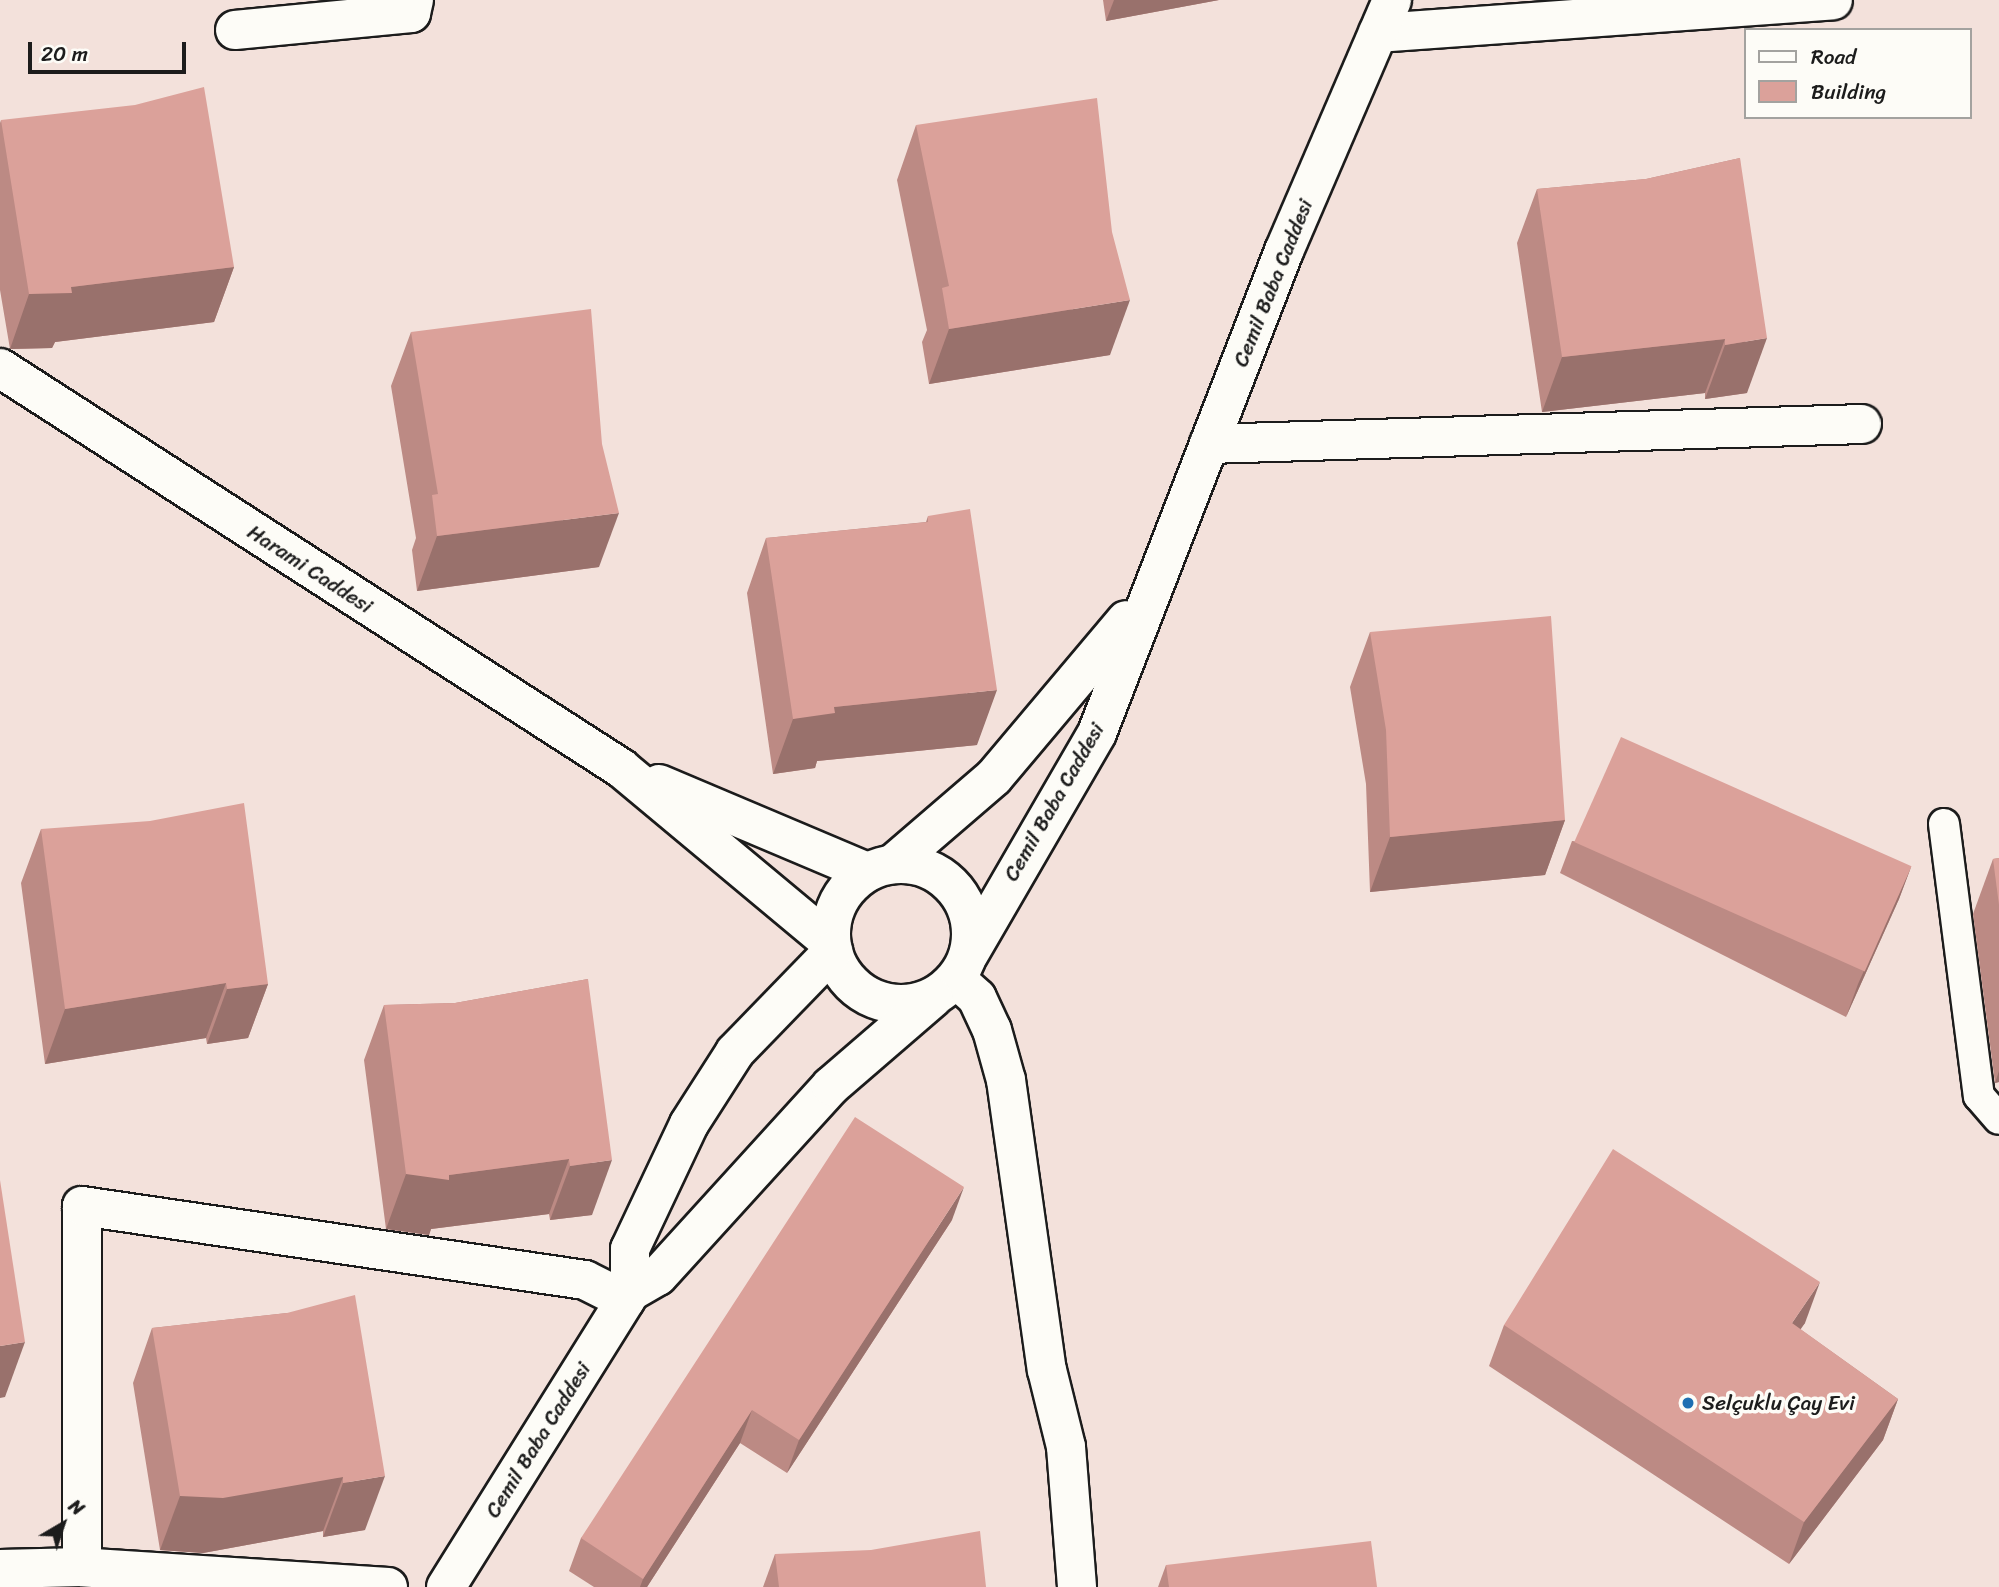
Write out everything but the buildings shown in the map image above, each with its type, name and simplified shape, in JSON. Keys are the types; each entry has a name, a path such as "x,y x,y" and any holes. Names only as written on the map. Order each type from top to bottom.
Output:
{"street":[{"path":"235,30 411,13 414,0"},
{"path":"1385,17 1833,0"},
{"name":"Cemil Baba Caddesi","path":"446,1587 627,1296 658,1276 831,1086 953,977 1097,733 1209,444 1385,17"},
{"name":"Harami Caddesi","path":"0,368 621,768"},
{"path":"1209,444 1862,424"},
{"name":"Cemil Baba Caddesi","path":"880,868 994,777 1050,718 1160,569"},
{"path":"621,768 880,868 920,866 945,879 963,900 972,926 953,977 909,1005 881,1002 856,990 832,946 621,768"},
{"path":"82,1567 82,1206 585,1280 627,1296 630,1249 689,1124 735,1052 832,946 832,914 845,890 880,868"},
{"path":"953,977 987,1019 1006,1080 1047,1370 1066,1447 1077,1587"},
{"path":"0,1569 82,1567 388,1587"}],"lane":[{"path":"1944,824 1979,1096 1999,1119"}],"place":[{"name":"Selçuklu Çay Evi","path":"1688,1403"}]}
